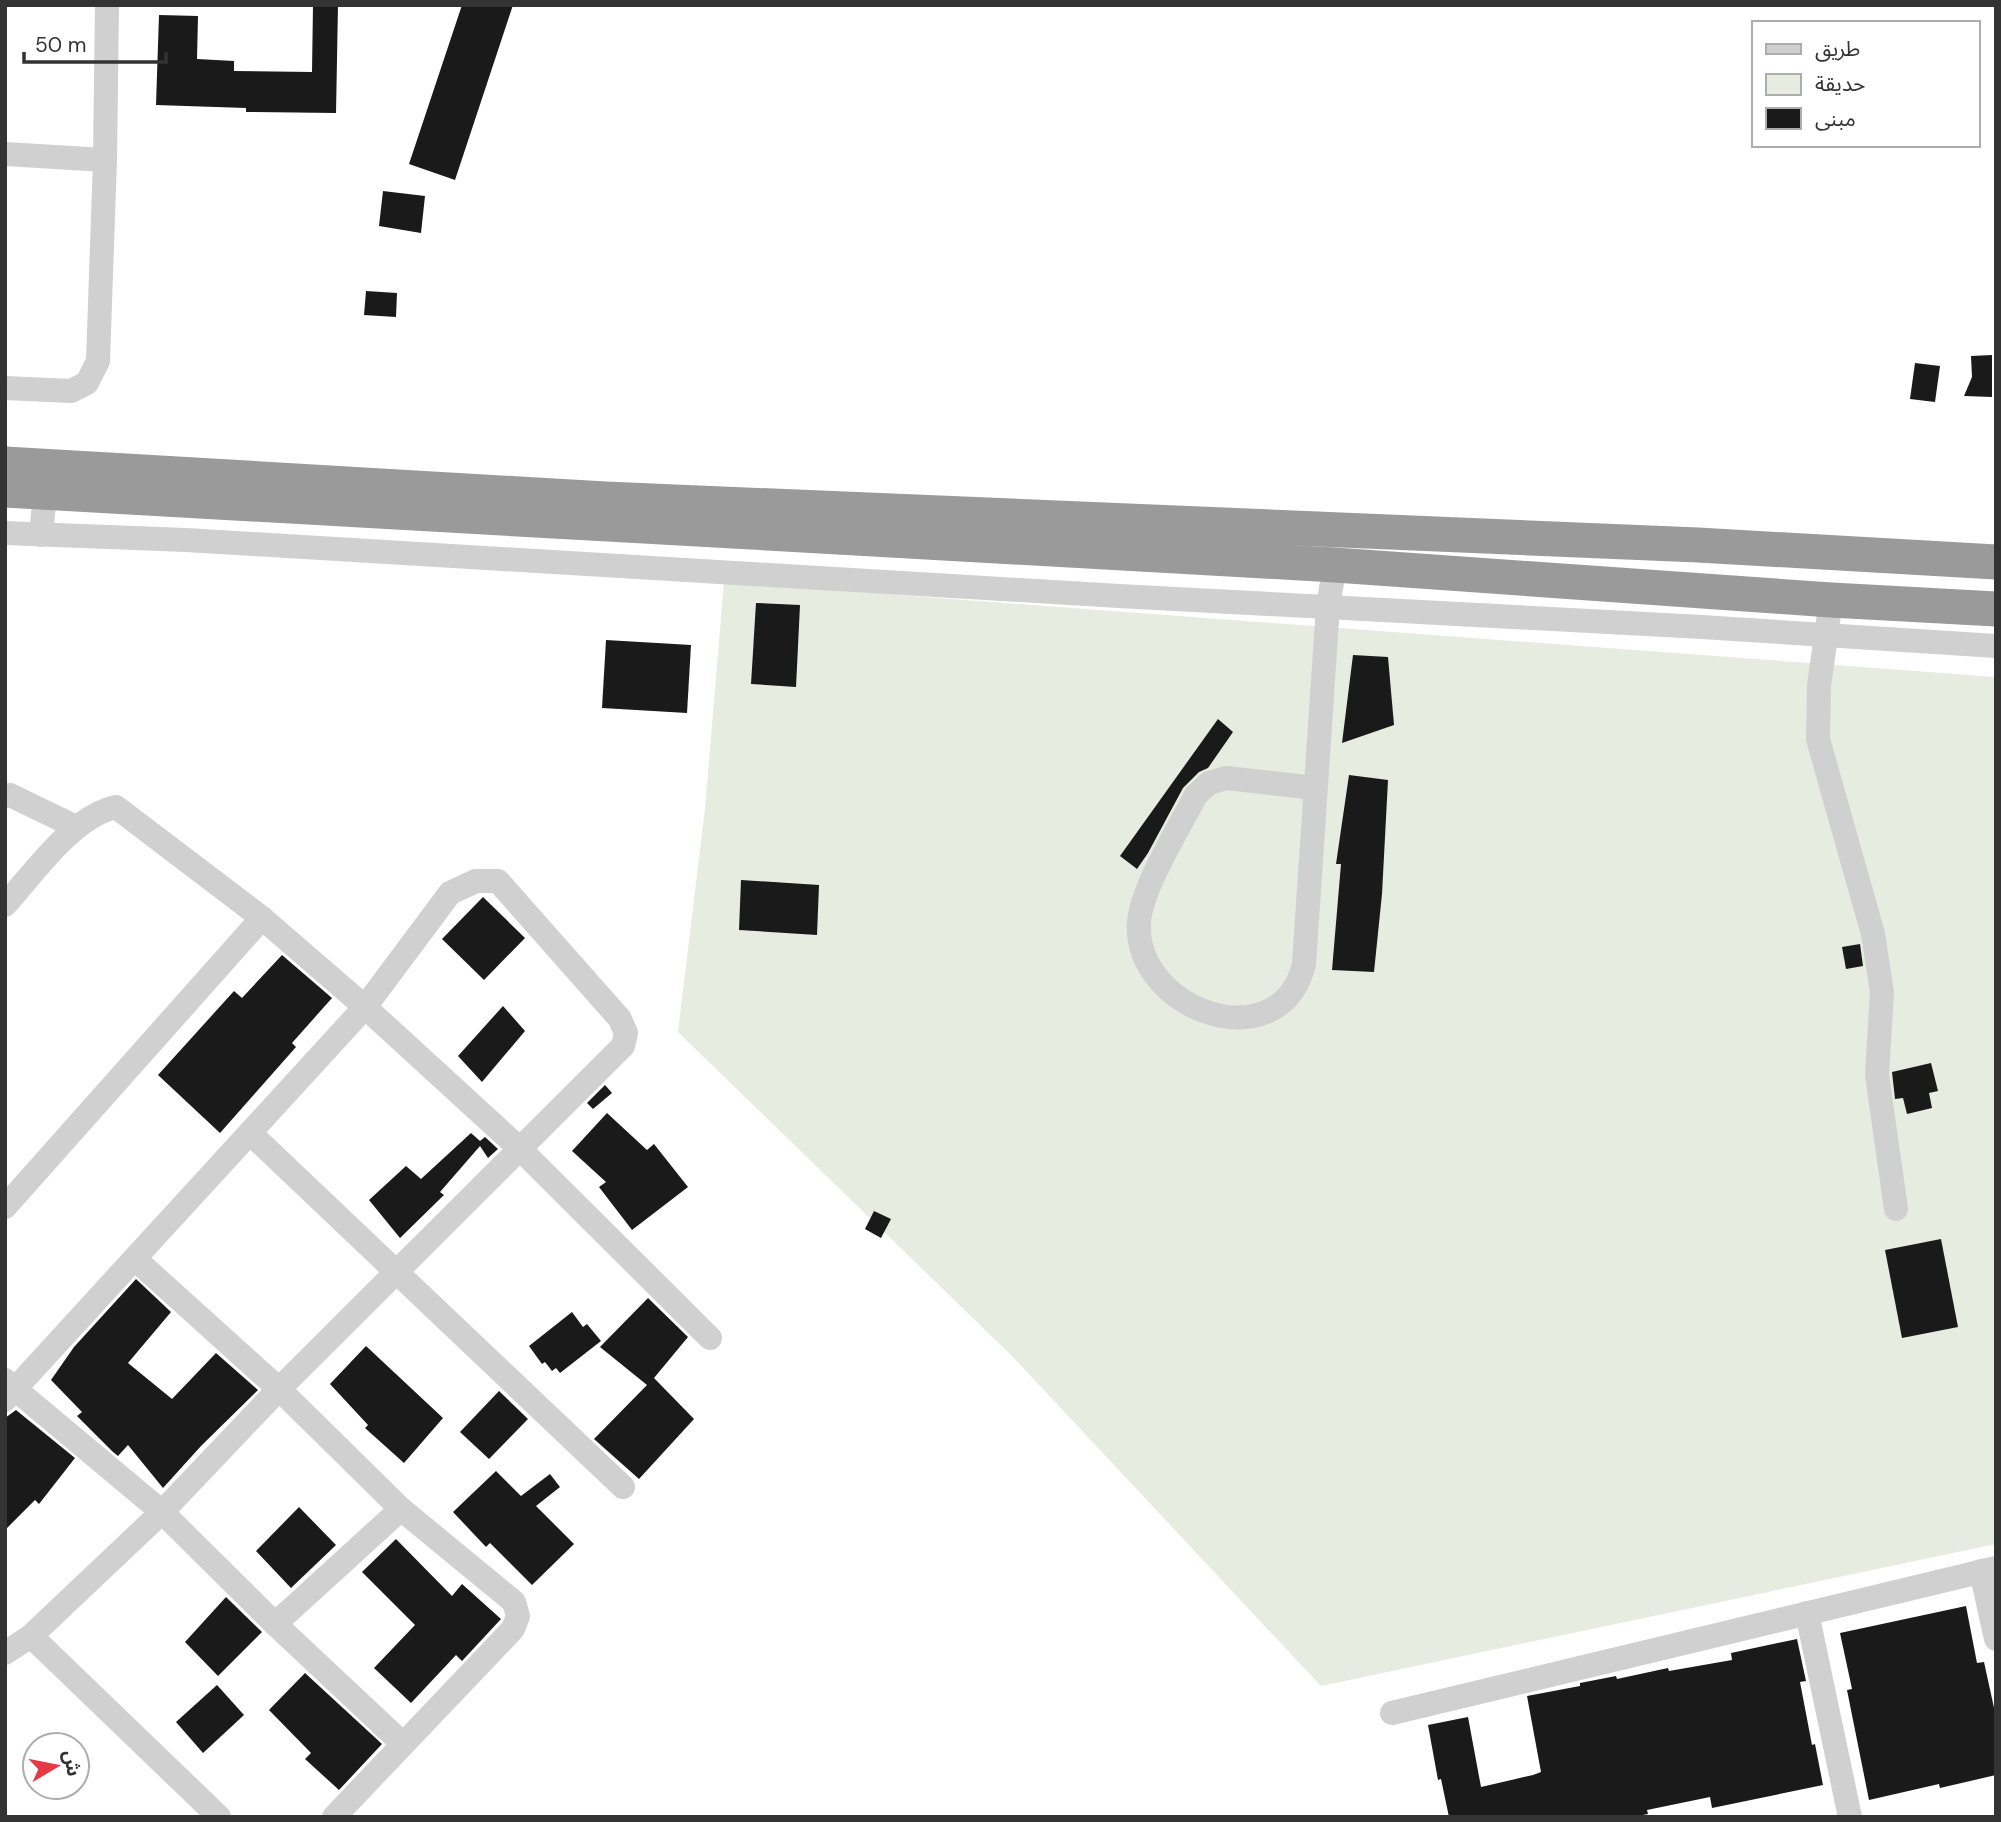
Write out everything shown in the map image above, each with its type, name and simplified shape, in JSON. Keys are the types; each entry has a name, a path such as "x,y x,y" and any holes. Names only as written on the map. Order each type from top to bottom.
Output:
{"highway":[{"path":"5,464 605,499 1698,545 1996,562"},
{"path":"5,490 1335,565 1996,609"}],"street":[{"path":"5,388 71,391 87,383 98,361 107,5"},
{"path":"5,154 105,160"},
{"path":"41,535 45,493"},
{"path":"5,533 186,540 1996,646"},
{"path":"1315,788 1226,778 1209,783 1196,795 1146,893 1139,920 1141,949 1146,963 1158,981 1174,996 1210,1012 1245,1018 1269,1012 1280,1005 1296,987 1304,964 1328,606 1335,565"},
{"path":"1831,600 1819,686 1818,739 1873,934 1878,964 1882,992 1877,1075 1896,1209"},
{"path":"5,796 10,795 76,827"},
{"path":"5,905 76,827 101,810 116,807 262,918 365,1007 519,1148 710,1338"},
{"path":"5,1654 31,1636 162,1513 279,1389 623,1046 626,1032 620,1019 498,881 476,881 450,893 365,1007 135,1259 9,1390 162,1513 402,1743"},
{"path":"5,1207 262,918"},
{"path":"250,1133 623,1488"},
{"path":"135,1259 279,1389 401,1509 514,1602 518,1616 513,1629 334,1817"},
{"path":"275,1624 401,1509"},
{"path":"1392,1713 1989,1569 1996,1639"},
{"path":"1807,1614 1846,1816"},
{"path":"31,1636 219,1817"}],"green space":[{"path":"724,582 1996,677 1996,1544 1321,1686 1011,1355 678,1032 705,809"}],"building":[{"path":"313,5 338,5 336,113 246,112 246,108 156,105 159,15 198,16 197,59 234,61 234,71 312,72"},
{"path":"462,5 513,5 455,180 409,164"},
{"path":"383,191 425,196 421,233 379,226"},
{"path":"366,291 397,293 396,317 364,315"},
{"path":"1992,355 1992,397 1964,396 1972,377 1971,356"},
{"path":"1915,363 1940,366 1935,402 1910,399"},
{"path":"756,603 800,605 796,687 751,684"},
{"path":"606,640 691,645 687,713 602,708"},
{"path":"1353,655 1388,657 1394,725 1342,743"},
{"path":"1218,719 1233,732 1208,768 1199,772 1183,788 1137,869 1120,856"},
{"path":"1349,775 1388,780 1382,894 1374,972 1332,970 1341,864 1336,864"},
{"path":"741,880 819,885 817,935 739,930"},
{"path":"483,897 525,938 484,980 442,939"},
{"path":"1860,944 1863,966 1846,969 1842,947"},
{"path":"282,955 332,998 292,1043 296,1047 220,1133 158,1075 234,991 242,998"},
{"path":"503,1006 525,1031 482,1082 458,1056"},
{"path":"1931,1063 1938,1091 1929,1093 1932,1108 1907,1114 1903,1098 1895,1099 1892,1072"},
{"path":"605,1085 612,1093 593,1109 587,1103"},
{"path":"607,1113 647,1150 654,1144 688,1187 632,1230 599,1187 606,1182 572,1151"},
{"path":"471,1133 480,1141 485,1137 498,1149 488,1158 480,1146 440,1192 444,1195 400,1238 369,1200 406,1166 421,1179"},
{"path":"874,1211 891,1219 881,1238 865,1229"},
{"path":"1941,1239 1958,1327 1902,1338 1885,1250"},
{"path":"136,1279 171,1312 128,1363 172,1399 216,1353 258,1390 163,1488 128,1445 118,1456 113,1452 77,1416 82,1412 51,1380 74,1347"},
{"path":"648,1298 688,1337 654,1378 694,1419 639,1479 594,1439 647,1385 600,1347"},
{"path":"572,1312 583,1327 587,1324 601,1341 560,1373 556,1368 552,1371 545,1362 542,1364 529,1346"},
{"path":"366,1346 443,1418 404,1463 365,1428 368,1425 330,1384"},
{"path":"499,1391 528,1419 489,1459 460,1432"},
{"path":"16,1410 75,1458 39,1504 35,1500 5,1530 5,1418"},
{"path":"496,1471 521,1496 550,1474 560,1487 536,1506 574,1544 532,1585 490,1543 486,1547 453,1512"},
{"path":"299,1507 336,1545 291,1588 256,1551"},
{"path":"396,1539 452,1596 462,1584 501,1619 462,1661 456,1655 411,1703 374,1668 415,1625 362,1572"},
{"path":"226,1597 262,1632 218,1676 185,1642"},
{"path":"1966,1606 1977,1663 1984,1662 1996,1717 1996,1775 1940,1788 1939,1784 1869,1800 1847,1690 1852,1689 1840,1633"},
{"path":"1797,1639 1806,1681 1800,1682 1823,1785 1712,1808 1710,1797 1647,1810 1648,1814 1633,1817 1449,1817 1441,1779 1438,1780 1428,1725 1468,1717 1481,1787 1533,1775 1541,1772 1527,1696 1616,1676 1617,1679 1668,1668 1669,1671 1732,1660 1731,1653"},
{"path":"305,1673 382,1744 339,1790 305,1759 311,1753 269,1710"},
{"path":"217,1685 244,1715 203,1753 176,1722"}]}
